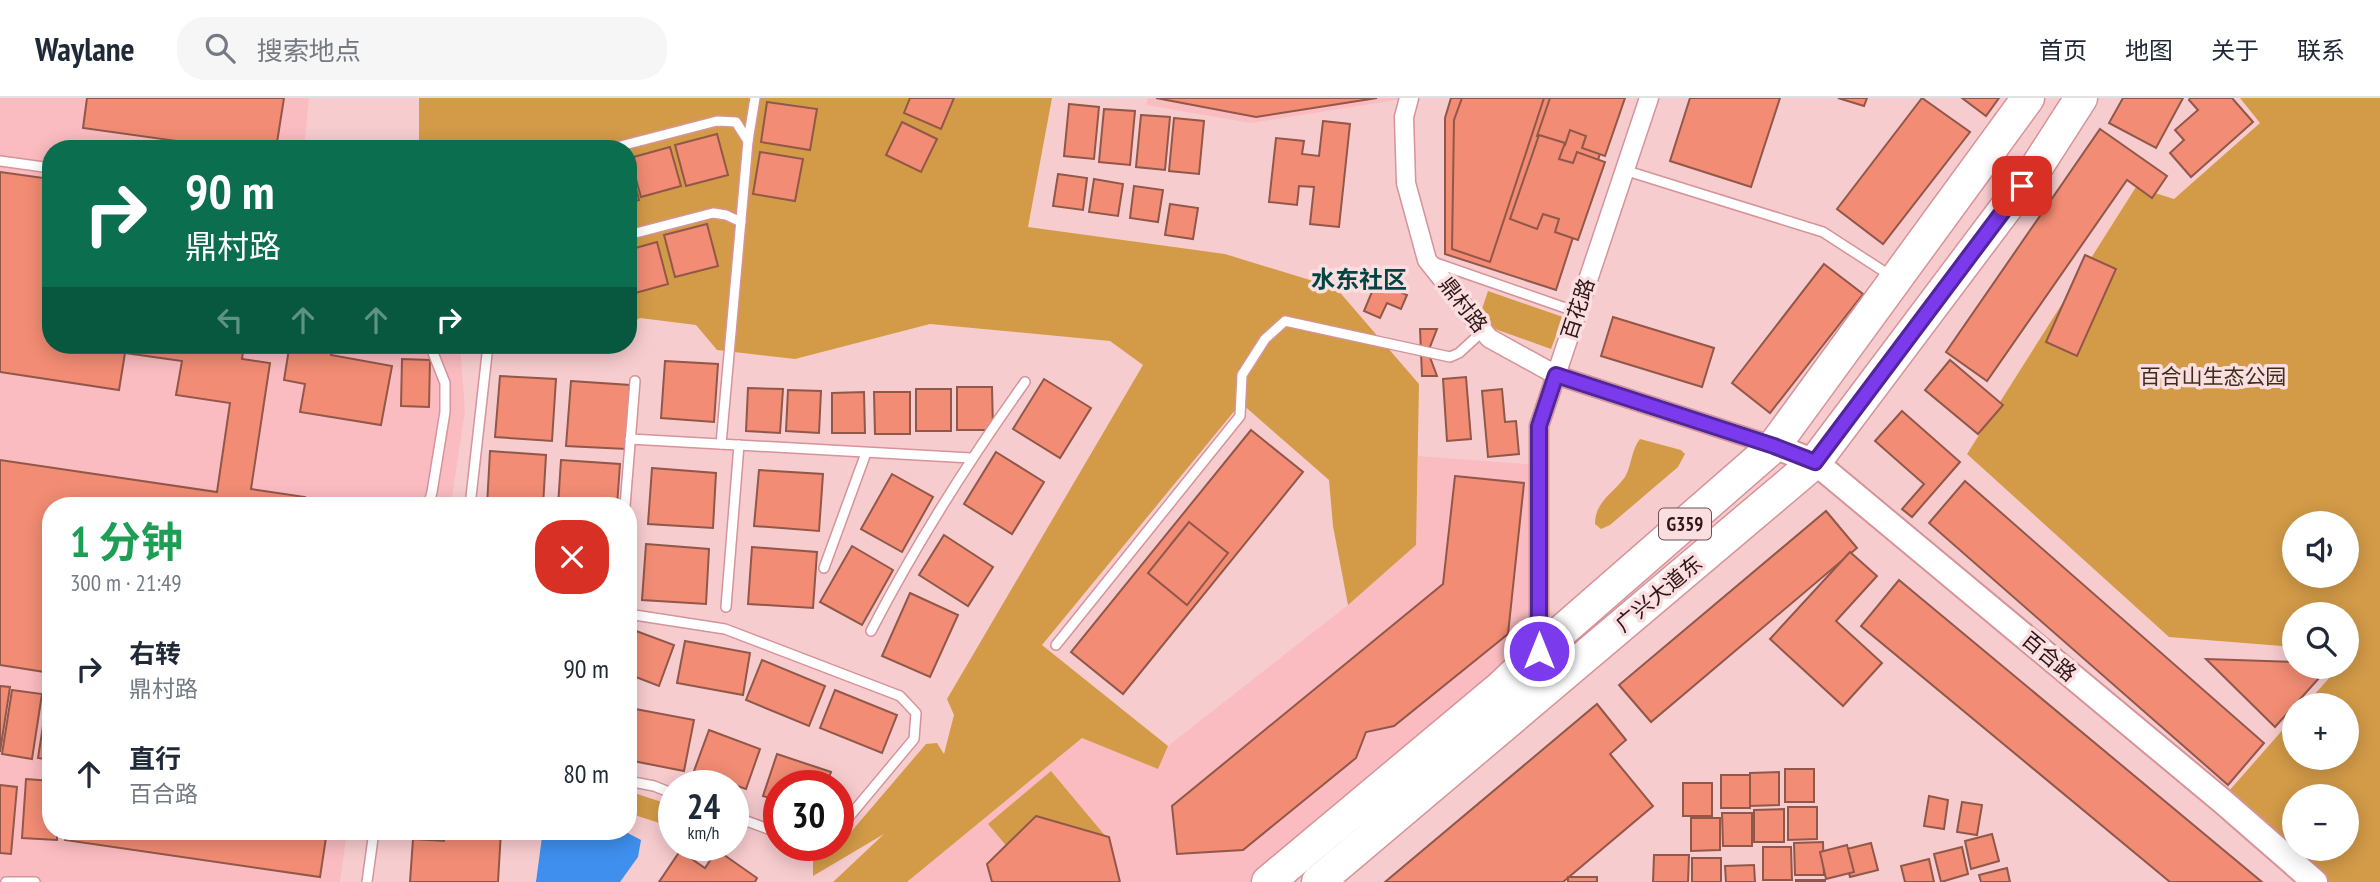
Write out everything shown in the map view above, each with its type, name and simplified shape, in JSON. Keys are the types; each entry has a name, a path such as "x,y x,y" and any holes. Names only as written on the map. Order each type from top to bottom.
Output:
{"highway":[{"name":"广兴大道东","path":"1268,882 1500,688 1774,446 2028,98"},
{"name":"广兴大道东","path":"1318,882 1815,462 2038,164 2081,98"}],"street":[{"name":"鼎村路","path":"1409,98 1404,117 1406,183 1427,260 1489,338 1556,375 1774,446"},
{"name":"百花路","path":"1539,651 1539,426 1649,98"},
{"name":"百合路","path":"1774,446 1815,462 2221,800 2315,882"}],"lane":[{"path":"721,444 748,141 755,98"},
{"path":"637,142 717,121 736,122 748,141"},
{"path":"0,161 42,167"},
{"path":"1625,170 1823,232 1896,280"},
{"path":"637,233 713,213 741,222"},
{"path":"1427,260 1577,312"},
{"path":"1056,645 1240,416 1242,375 1265,339 1285,321 1450,357 1459,353 1483,331"},
{"path":"431,497 445,412 445,383 434,354"},
{"path":"471,497 487,354"},
{"path":"626,497 635,381"},
{"path":"871,631 902,570 971,458 1025,382"},
{"path":"630,439 971,458"},
{"path":"726,607 739,445"},
{"path":"824,568 866,453"},
{"path":"637,615 725,629 901,696 916,713 914,739 854,811"},
{"path":"637,783 658,788"},
{"path":"367,882 373,840"},
{"path":"6,882 35,882"}],"shaded area":[{"path":"0,98 309,98 305,140 42,140 42,354 461,354 465,411 452,497 42,497 42,840 346,840 340,882 0,882"},
{"path":"1148,98 1409,98 1251,123 1146,105"},
{"path":"1418,456 1539,465 1539,651 1268,882 907,882 1082,738 1158,769 1168,746 1348,605 1416,545"}],"green space":[{"path":"419,98 1052,98 1028,227 1225,254 1336,288 1419,384 1416,545 1348,605 1333,526 1329,480 1241,403 1042,645 1168,746 1158,769 1082,738 907,882 833,882 884,834 854,852 854,828 926,744 937,743 944,754 954,715 947,699 1143,365 1110,341 930,324 795,359 717,350 696,325 637,320 637,140 419,140"},
{"name":"百合山生态公园","path":"2240,98 2380,98 2380,882 2315,882 2291,861 2359,861 2359,784 2282,784 2282,853 2221,800 2282,731 2282,770 2359,770 2359,693 2316,693 2328,679 2359,679 2359,602 2282,602 2282,646 2169,637 1967,454 2136,187 2174,199 2260,123"},
{"path":"1488,291 1563,317 1551,349 1495,329 1481,312"},
{"path":"1640,439 1681,450 1685,454 1678,467 1610,525 1601,529 1595,524 1598,509 1625,477"},
{"path":"1051,771 1107,838 1037,882 988,824"},
{"path":"637,794 658,801 658,822 637,816"},
{"path":"813,861 838,861 813,876"}],"water":[{"path":"637,838 641,840 638,857 620,882 536,882 542,840 637,840"}],"building":[{"path":"87,98 284,98 277,140 169,140 83,128"},
{"path":"910,98 954,98 941,129 904,113"},
{"path":"1156,98 1377,98 1256,117"},
{"path":"1451,98 1618,98 1556,290 1445,254 1445,118"},
{"path":"1462,98 1544,98 1490,262 1452,249 1454,120"},
{"path":"1550,98 1625,98 1605,156 1582,148 1586,136 1570,130 1565,145 1537,136"},
{"path":"1690,98 1780,98 1751,187 1670,161"},
{"path":"1838,98 1867,98 1864,106"},
{"path":"1922,98 1970,132 1883,244 1837,209"},
{"path":"1962,98 1999,98 1986,116"},
{"path":"2123,98 2183,98 2156,148 2109,123"},
{"path":"2190,98 2232,98 2253,122 2191,177 2170,153 2184,140 2175,130 2198,110"},
{"path":"767,102 817,109 810,150 761,142"},
{"path":"1069,104 1099,107 1094,159 1064,156"},
{"path":"1104,109 1135,111 1130,165 1099,162"},
{"path":"1141,115 1170,117 1165,170 1136,167"},
{"path":"1174,118 1204,121 1199,174 1169,171"},
{"path":"1323,121 1350,124 1339,227 1310,224 1314,187 1299,186 1297,205 1269,202 1276,138 1304,141 1302,154 1319,156"},
{"path":"902,122 937,139 921,172 886,155"},
{"path":"2100,129 2167,176 2152,198 2127,180 1987,381 1946,352"},
{"path":"717,134 728,175 686,186 675,145"},
{"path":"1539,135 1565,143 1559,159 1573,163 1577,152 1605,162 1578,240 1555,232 1559,219 1543,214 1537,229 1510,219"},
{"path":"670,147 681,186 641,197 637,183 637,156"},
{"path":"760,152 803,159 795,201 753,194"},
{"path":"0,172 42,178 42,354 125,354 119,390 0,372"},
{"path":"1058,174 1087,178 1083,210 1053,206"},
{"path":"1094,179 1123,184 1118,216 1089,212"},
{"path":"1134,186 1163,190 1158,222 1130,218"},
{"path":"1170,204 1198,208 1193,239 1165,235"},
{"path":"707,224 718,266 675,277 664,235"},
{"path":"657,242 668,284 637,293 637,248"},
{"path":"2085,255 2116,269 2077,356 2046,342"},
{"path":"1824,264 1863,294 1770,413 1732,383"},
{"path":"1376,282 1407,295 1401,309 1387,303 1380,318 1364,311"},
{"path":"1613,317 1714,348 1702,387 1601,356"},
{"path":"1420,329 1437,329 1428,352 1437,376 1422,376"},
{"path":"132,354 243,354 242,359 270,363 251,489 305,497 42,497 42,672 0,665 0,460 217,492 230,403 176,395 182,361"},
{"path":"288,354 331,354 392,366 381,425 300,412 305,384 284,380"},
{"path":"402,359 430,360 429,407 401,406"},
{"path":"1950,360 2003,405 1978,434 1925,390"},
{"path":"665,361 718,364 714,422 661,418"},
{"path":"500,376 556,379 552,441 495,437"},
{"path":"1466,377 1471,439 1447,441 1443,379"},
{"path":"1044,379 1091,408 1060,458 1013,429"},
{"path":"571,381 630,385 626,449 566,446"},
{"path":"957,387 992,387 993,430 957,430"},
{"path":"748,388 783,389 780,433 746,431"},
{"path":"916,389 951,389 951,431 916,431"},
{"path":"1502,389 1505,422 1516,421 1519,454 1488,457 1482,391"},
{"path":"788,390 821,391 819,433 786,431"},
{"path":"864,392 865,433 832,433 832,393"},
{"path":"874,392 910,392 910,434 875,434"},
{"path":"1902,411 1960,462 1912,517 1902,509 1924,484 1875,441"},
{"path":"1251,430 1303,472 1123,694 1071,652"},
{"path":"490,451 546,455 544,497 487,497"},
{"path":"996,452 1044,482 1012,534 964,504"},
{"path":"561,460 620,464 618,497 559,497"},
{"path":"652,468 716,473 713,528 648,524"},
{"path":"759,470 823,474 819,531 754,526"},
{"path":"892,474 933,497 902,552 861,529"},
{"path":"1455,476 1524,483 1508,634 1394,726 1366,732 1356,758 1243,850 1177,854 1172,806 1443,584"},
{"path":"1965,481 2264,743 2228,785 1929,523"},
{"path":"1826,511 1857,548 1651,722 1619,685"},
{"path":"1189,522 1228,553 1187,605 1148,573"},
{"path":"944,535 993,567 968,606 919,575"},
{"path":"646,544 709,549 706,604 642,600"},
{"path":"852,546 893,570 862,625 820,602"},
{"path":"752,547 817,552 813,608 748,604"},
{"path":"1850,552 1877,576 1836,621 1882,663 1843,706 1770,639"},
{"path":"1899,580 2262,882 2170,882 1861,626"},
{"path":"910,593 958,615 930,677 882,656"},
{"path":"637,631 674,645 659,686 637,677"},
{"path":"685,641 750,653 743,695 677,683"},
{"path":"2206,659 2282,662 2282,679 2318,679 2306,693 2282,693 2282,719 2275,727"},
{"path":"762,660 825,686 809,726 746,700"},
{"path":"0,686 10,687 0,752"},
{"path":"12,690 42,694 32,759 2,754"},
{"path":"835,690 897,715 882,753 820,728"},
{"path":"1597,704 1626,740 1610,754 1653,806 1563,882 1385,882"},
{"path":"637,709 694,720 684,770 637,762"},
{"path":"709,730 760,749 749,780 749,770 694,770"},
{"path":"42,732 42,759 38,758"},
{"path":"777,754 825,770 772,770"},
{"path":"1785,769 1814,769 1814,802 1785,802"},
{"path":"1779,772 1779,805 1750,806 1750,773"},
{"path":"1721,775 1750,775 1750,808 1721,808"},
{"path":"26,779 42,780 42,839 22,838"},
{"path":"1683,783 1712,783 1712,816 1683,816"},
{"path":"0,785 17,787 11,854 0,853"},
{"path":"1929,796 1948,800 1944,829 1924,826"},
{"path":"1962,802 1982,805 1977,835 1957,832"},
{"path":"1788,807 1817,807 1817,839 1788,840"},
{"path":"1784,809 1784,842 1754,842 1754,810"},
{"path":"1722,813 1752,813 1752,846 1723,846"},
{"path":"1036,816 1109,837 1120,882 992,882 987,864"},
{"path":"1691,818 1720,818 1720,850 1691,851"},
{"path":"1992,834 1999,861 1971,869 1965,841"},
{"path":"65,840 326,840 320,877"},
{"path":"413,840 500,840 498,882 410,882"},
{"path":"1823,842 1824,875 1795,875 1794,843"},
{"path":"1871,843 1878,870 1850,877 1843,850"},
{"path":"1847,845 1854,872 1826,879 1820,852"},
{"path":"1763,847 1791,847 1792,880 1763,880"},
{"path":"1962,847 1968,874 1941,882 1934,854"},
{"path":"1654,855 1689,855 1688,882 1653,882"},
{"path":"1692,858 1721,858 1721,882 1692,882"},
{"path":"1929,859 1934,882 1905,882 1901,866"},
{"path":"673,861 695,861 705,868 710,861 733,861 757,878 755,882 659,882"},
{"path":"1754,865 1755,882 1726,882 1725,866"},
{"path":"2007,868 2010,882 1981,882 1979,875"},
{"path":"1568,877 1597,877 1597,882 1568,882"},
{"path":"1825,880 1825,882 1796,882"}],"district":[{"name":"水东社区","path":"1359,280"}],"route":[{"path":"1539,651 1539,426 1556,375 1774,446 1815,462 2022,186"}]}
